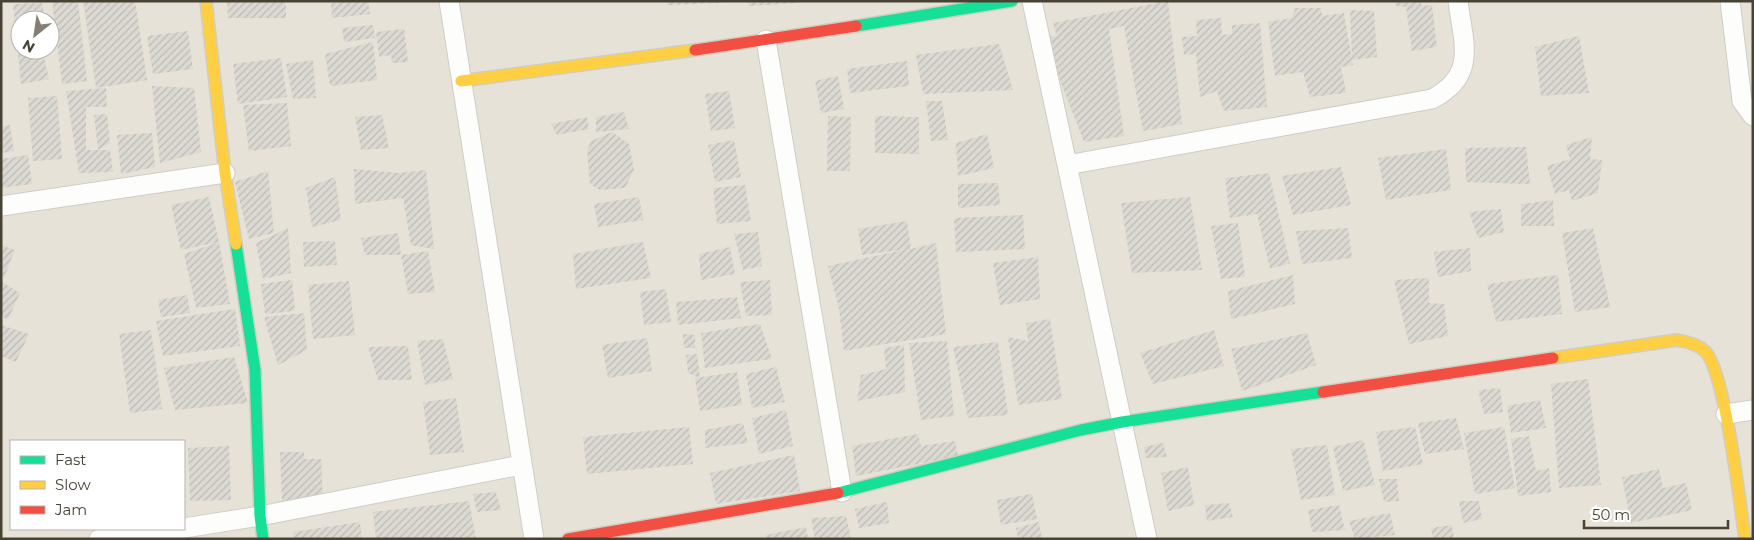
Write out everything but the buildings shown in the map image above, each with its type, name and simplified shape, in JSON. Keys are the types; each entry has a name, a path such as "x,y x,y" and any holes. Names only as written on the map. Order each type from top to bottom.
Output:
{"street":[{"path":"206,1 225,173 255,370 260,516 263,539"},
{"path":"449,1 534,539"},
{"path":"461,81 766,40 1012,1"},
{"path":"1032,1 1147,539"},
{"path":"1067,165 1432,98 1446,92 1459,77 1465,57 1458,1"},
{"path":"1730,1 1742,101 1753,116"},
{"path":"766,40 842,492"},
{"path":"1,206 225,173"},
{"path":"568,539 842,492 1081,430 1122,422 1677,340 1695,344 1706,352 1713,364 1726,414 1745,539"},
{"path":"1726,414 1753,410"},
{"path":"185,528 260,516 521,465"},
{"path":"99,539 129,537 170,530"}],"shaded area":[{"path":"1,1 1753,1 1753,539 1,539"}],"traffic: fast":[{"path":"856,26 1012,1"},
{"path":"236,244 255,370 260,516 263,539"},
{"path":"838,493 1081,430 1122,422 1323,392"}],"traffic: slow":[{"path":"206,1 225,173 236,244"},
{"path":"461,81 695,50"},
{"path":"1553,358 1677,340 1695,345 1705,351 1712,363 1725,410 1745,539"}],"traffic: jam":[{"path":"695,50 856,26"},
{"path":"1323,392 1553,358"},
{"path":"568,539 838,493"}]}
